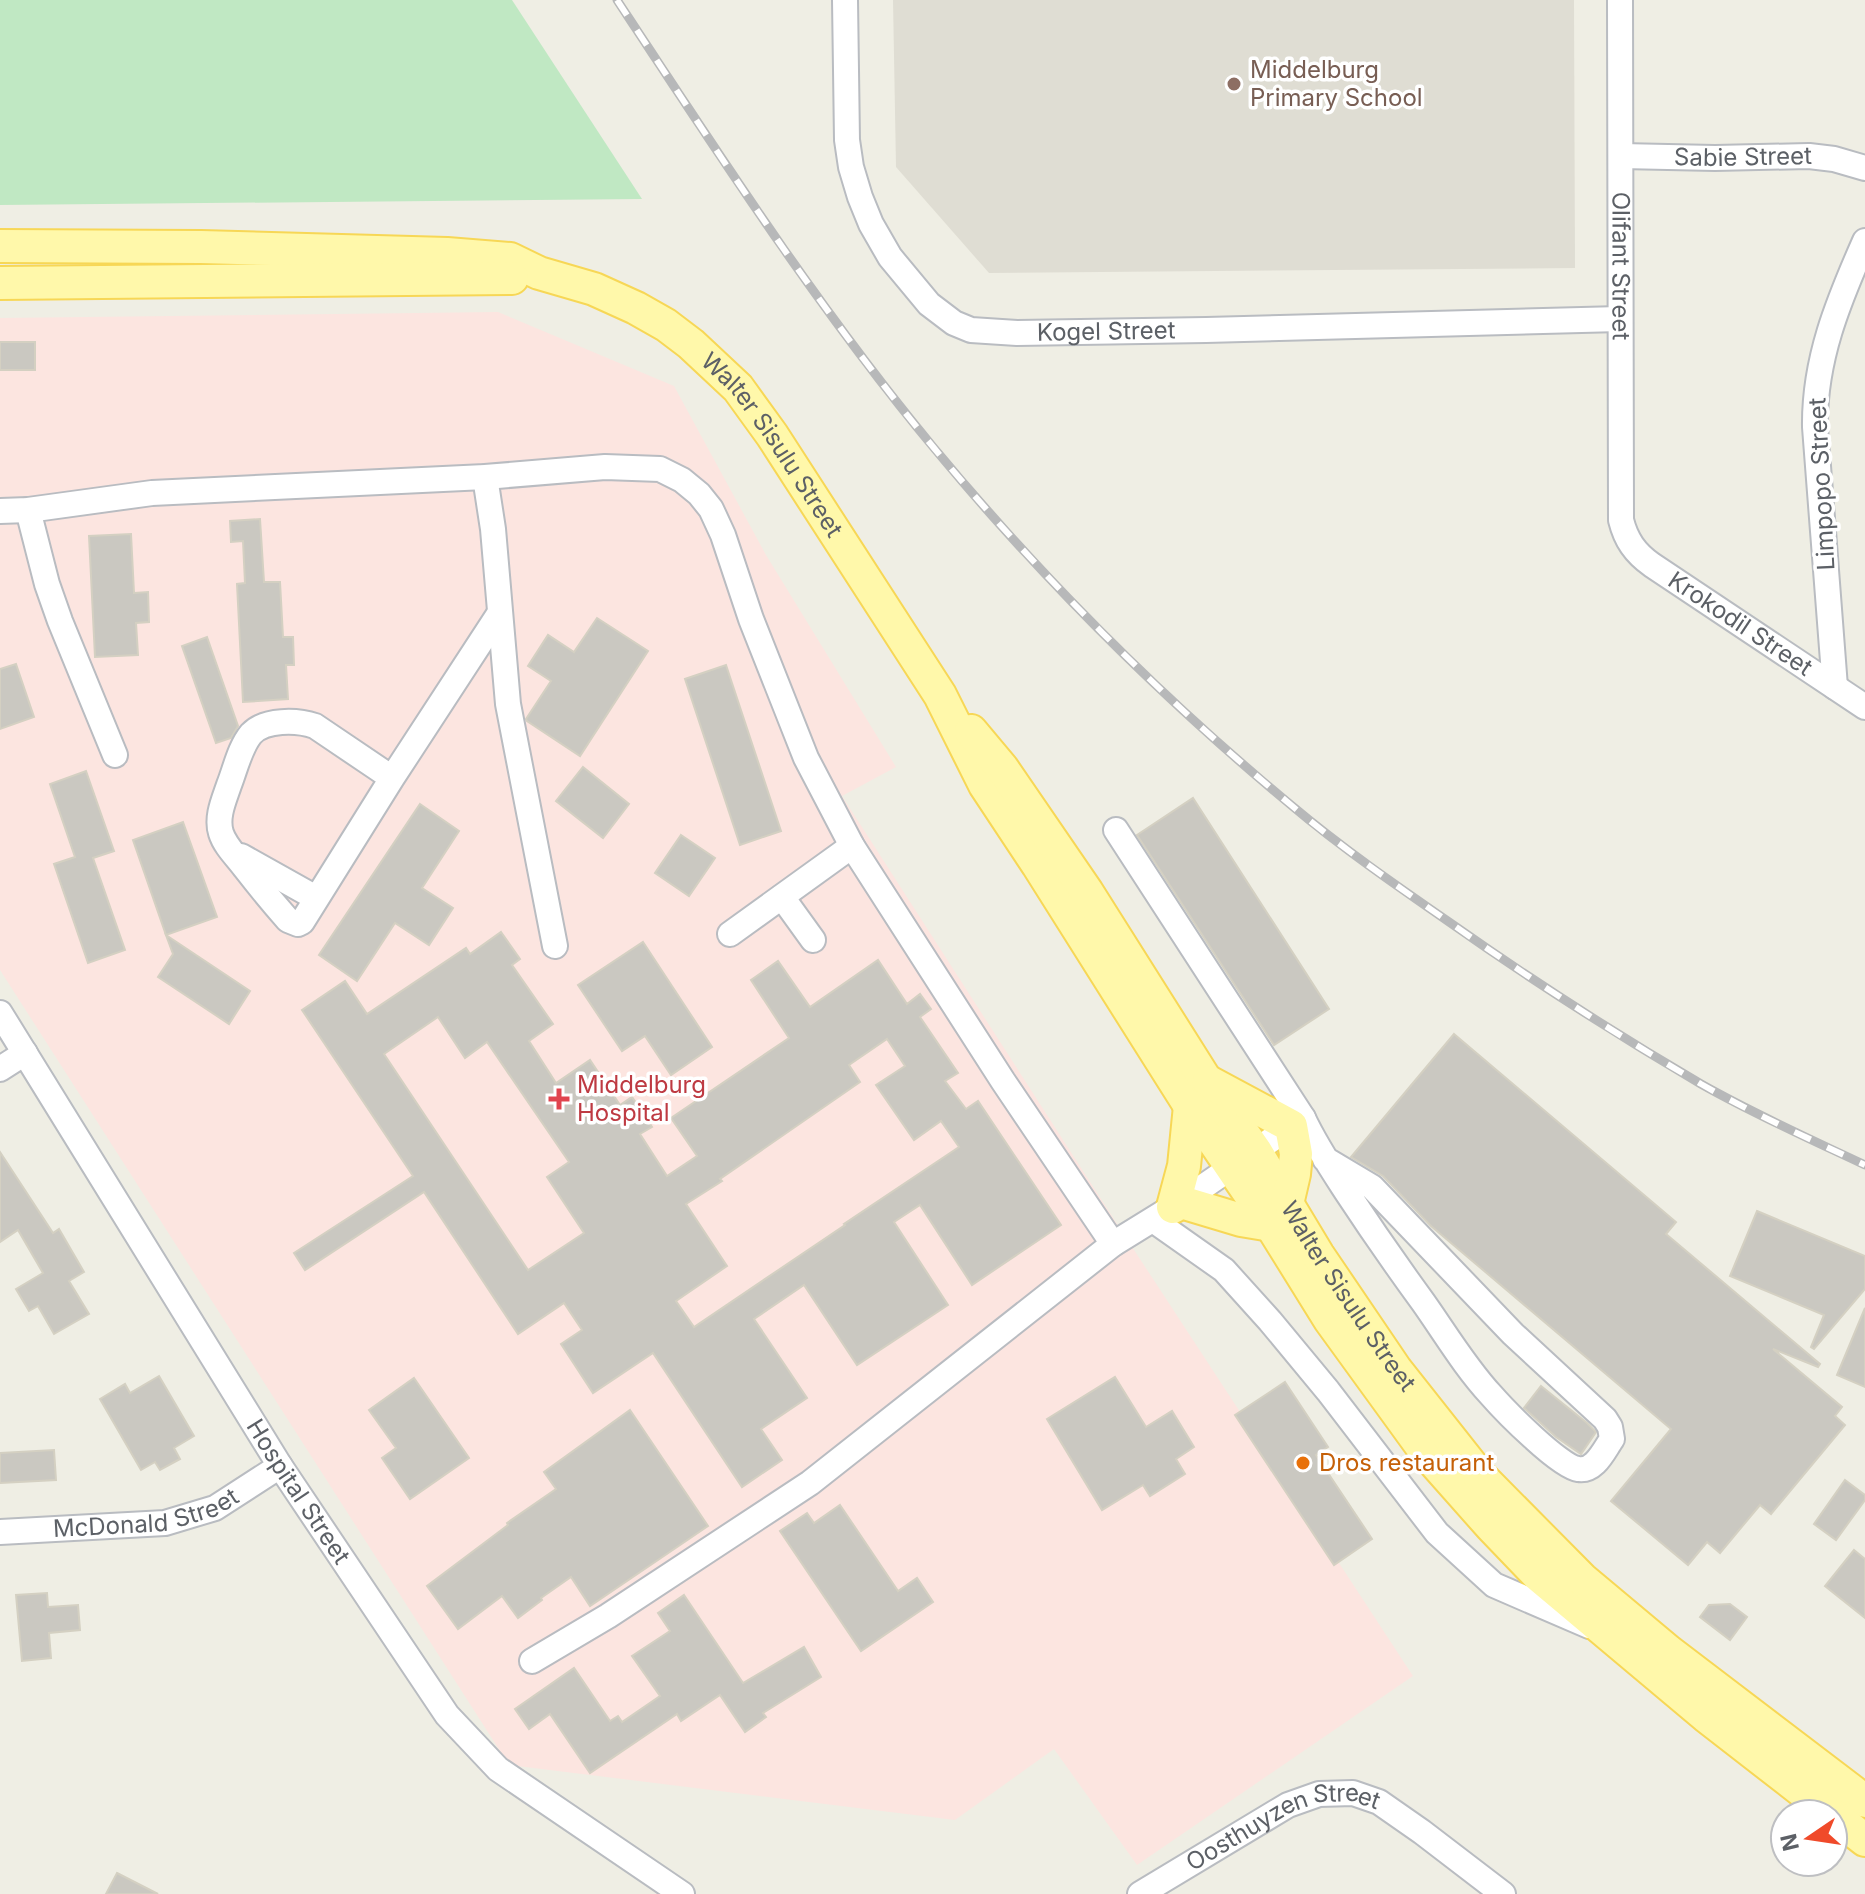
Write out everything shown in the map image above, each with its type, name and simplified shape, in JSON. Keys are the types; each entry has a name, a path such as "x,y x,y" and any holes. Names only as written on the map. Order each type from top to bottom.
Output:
{"main road":[{"name":"Walter Sisulu Street","path":"0,246 201,247 447,254 510,259 539,273 594,289 636,308 691,344 738,388 772,435 940,695 985,785 1243,1160 1279,1215 1330,1320 1428,1455 1538,1575 1706,1716 1811,1798"},
{"path":"0,283 510,278 539,273"},
{"path":"1197,1093 1297,1122 1296,1154 1279,1215 1241,1220 1206,1211 1169,1210 1184,1166 1197,1093"},
{"name":"Walter Sisulu Street","path":"1279,1215 1318,1255 1396,1370 1479,1475 1582,1579 1668,1651 1865,1801"},
{"path":"1816,1765 1865,1773"},
{"name":"Walter Sisulu Street","path":"1849,1827 1865,1840"}],"street":[{"name":"Kogel Street","path":"845,0 847,140 860,197 890,257 919,292 942,315 971,330 1017,333 1206,330 1620,319"},
{"name":"Olifant Street","path":"1620,0 1621,520 1624,533"},
{"name":"Sabie Street","path":"1621,156 1809,156 1865,168"},
{"name":"Limpopo Street","path":"1835,687 1815,404 1827,336 1865,241"},
{"path":"0,511 152,493 485,477 605,467 660,469 682,480 711,509 806,758 852,846 1003,1081 1113,1244"},
{"path":"485,477 493,529 508,704 555,946"},
{"path":"28,510 60,621 115,755"},
{"name":"Krokodil Street","path":"1624,533 1640,556 1865,707"},
{"path":"392,778 315,726 301,721 284,721 259,729 244,747 220,817 220,830 224,840 277,908 293,923 302,922 499,614"},
{"path":"1116,830 1297,1122 1312,1137 1325,1159 1378,1240 1488,1393 1563,1462 1575,1469 1592,1467 1612,1439 1605,1419 1513,1334 1372,1187 1325,1159"},
{"path":"730,934 852,846"},
{"path":"231,849 316,898"},
{"path":"782,897 813,940"},
{"name":"Hospital Street","path":"0,1013 280,1466 447,1715 498,1769 682,1894"},
{"path":"0,1069 25,1053"},
{"path":"532,1661 608,1616 810,1483 1113,1244 1169,1210 1297,1122"},
{"path":"1169,1210 1270,1321 1437,1533 1494,1585 1606,1633"},
{"name":"McDonald Street","path":"0,1532 165,1523 215,1508 280,1466"},
{"name":"Oosthuyzen Street","path":"1140,1894 1288,1805 1319,1794 1353,1793 1379,1802 1503,1894"}],"shaded area":[{"name":"Middelburg Primary School","path":"893,0 1574,0 1575,268 989,273 896,167"},
{"name":"Middelburg Hospital","path":"498,312 674,386 766,555 896,767 842,796 1413,1676 1137,1865 1054,1749 955,1820 509,1765 0,970 0,318"}],"green space":[{"path":"0,0 512,0 642,199 0,205"}],"building":[{"path":"0,342 35,342 35,370 0,370"},
{"path":"260,519 264,582 280,582 283,637 293,637 294,665 286,665 288,699 243,702 237,584 245,583 243,541 231,542 230,521"},
{"path":"131,534 134,593 148,592 149,622 136,623 138,655 95,657 89,536"},
{"path":"597,618 648,651 580,756 527,721 551,681 528,666 548,635 574,652"},
{"path":"207,637 238,726 231,738 216,743 182,646"},
{"path":"16,664 34,717 0,729 0,669"},
{"path":"726,665 781,831 740,845 685,679"},
{"path":"583,767 629,804 603,838 556,801"},
{"path":"86,771 114,851 93,858 125,950 88,963 54,864 75,857 50,784"},
{"path":"1193,798 1329,1009 1274,1045 1137,835"},
{"path":"420,804 459,831 422,888 453,908 429,945 395,923 357,981 319,955"},
{"path":"183,822 217,917 166,935 133,840"},
{"path":"681,835 715,858 689,896 655,873"},
{"path":"501,932 520,959 512,965 553,1024 529,1041 556,1083 590,1060 620,1105 632,1097 652,1127 640,1134 667,1176 697,1156 671,1118 789,1038 751,980 778,961 810,1007 878,960 907,1004 920,994 931,1009 920,1017 958,1073 945,1081 966,1109 978,1101 1061,1225 972,1285 920,1205 894,1222 948,1305 857,1365 804,1285 754,1319 807,1398 761,1429 782,1460 742,1487 653,1353 593,1393 561,1344 582,1330 564,1303 518,1334 424,1192 305,1270 294,1253 413,1176 302,1010 345,981 367,1014 466,948 470,954","holes":["438,1017 465,1058 487,1042 569,1162 547,1177 584,1233 528,1270 384,1054","887,1039 905,1066 876,1085 914,1140 941,1121 959,1147 694,1327 676,1301 727,1266 686,1204 860,1082 849,1065"]},
{"path":"166,935 250,991 229,1024 158,977 173,954"},
{"path":"643,942 712,1047 671,1075 645,1036 622,1051 578,985"},
{"path":"1454,1034 1676,1222 1666,1234 1820,1364 1818,1367 1773,1349 1842,1407 1835,1416 1845,1425 1771,1514 1760,1505 1720,1553 1707,1542 1688,1565 1611,1501 1671,1429 1431,1226 1383,1176 1351,1157"},
{"path":"0,1152 53,1233 59,1229 84,1272 69,1281 89,1314 54,1334 38,1306 29,1311 16,1289 43,1273 18,1230 0,1242"},
{"path":"1757,1211 1865,1256 1865,1289 1814,1349 1811,1347 1824,1315 1730,1276"},
{"path":"1865,1308 1865,1387 1837,1375"},
{"path":"159,1376 194,1436 174,1448 180,1459 160,1470 155,1462 141,1470 100,1399 125,1384 130,1393"},
{"path":"1115,1377 1146,1427 1172,1411 1194,1447 1176,1459 1185,1474 1150,1496 1143,1485 1102,1510 1047,1419"},
{"path":"414,1378 469,1458 410,1499 382,1458 396,1448 369,1410"},
{"path":"1285,1382 1328,1447 1316,1455 1372,1539 1334,1565 1235,1415"},
{"path":"1541,1386 1596,1432 1581,1454 1556,1437 1524,1408"},
{"path":"630,1410 708,1526 590,1606 571,1577 518,1618 502,1596 458,1629 427,1586 556,1489 544,1472"},
{"path":"54,1450 56,1480 0,1483 0,1453"},
{"path":"1845,1480 1865,1495 1865,1500 1836,1540 1814,1524"},
{"path":"840,1505 898,1591 917,1578 933,1602 861,1651 780,1531 807,1513 814,1523"},
{"path":"1854,1550 1865,1559 1865,1618 1825,1586"},
{"path":"47,1593 48,1607 78,1605 80,1630 49,1633 51,1658 22,1661 16,1595"},
{"path":"684,1595 743,1683 804,1647 821,1677 763,1713 766,1717 745,1732 720,1695 681,1721 677,1714 590,1773 550,1714 529,1729 515,1709 574,1668 610,1721 618,1716 622,1722 660,1696 632,1656 670,1631 658,1613"},
{"path":"1730,1604 1747,1617 1730,1640 1700,1617 1709,1605"},
{"path":"117,1873 158,1894 106,1894"}],"railway":[{"path":"617,0 809,285 891,395 1017,543 1104,635 1196,722 1350,852 1513,966 1701,1084 1865,1165"}],"place":[{"name":"Middelburg Primary School","path":"1234,84"},
{"name":"Middelburg Hospital","path":"559,1099"},
{"name":"Dros restaurant","path":"1303,1463"}]}
